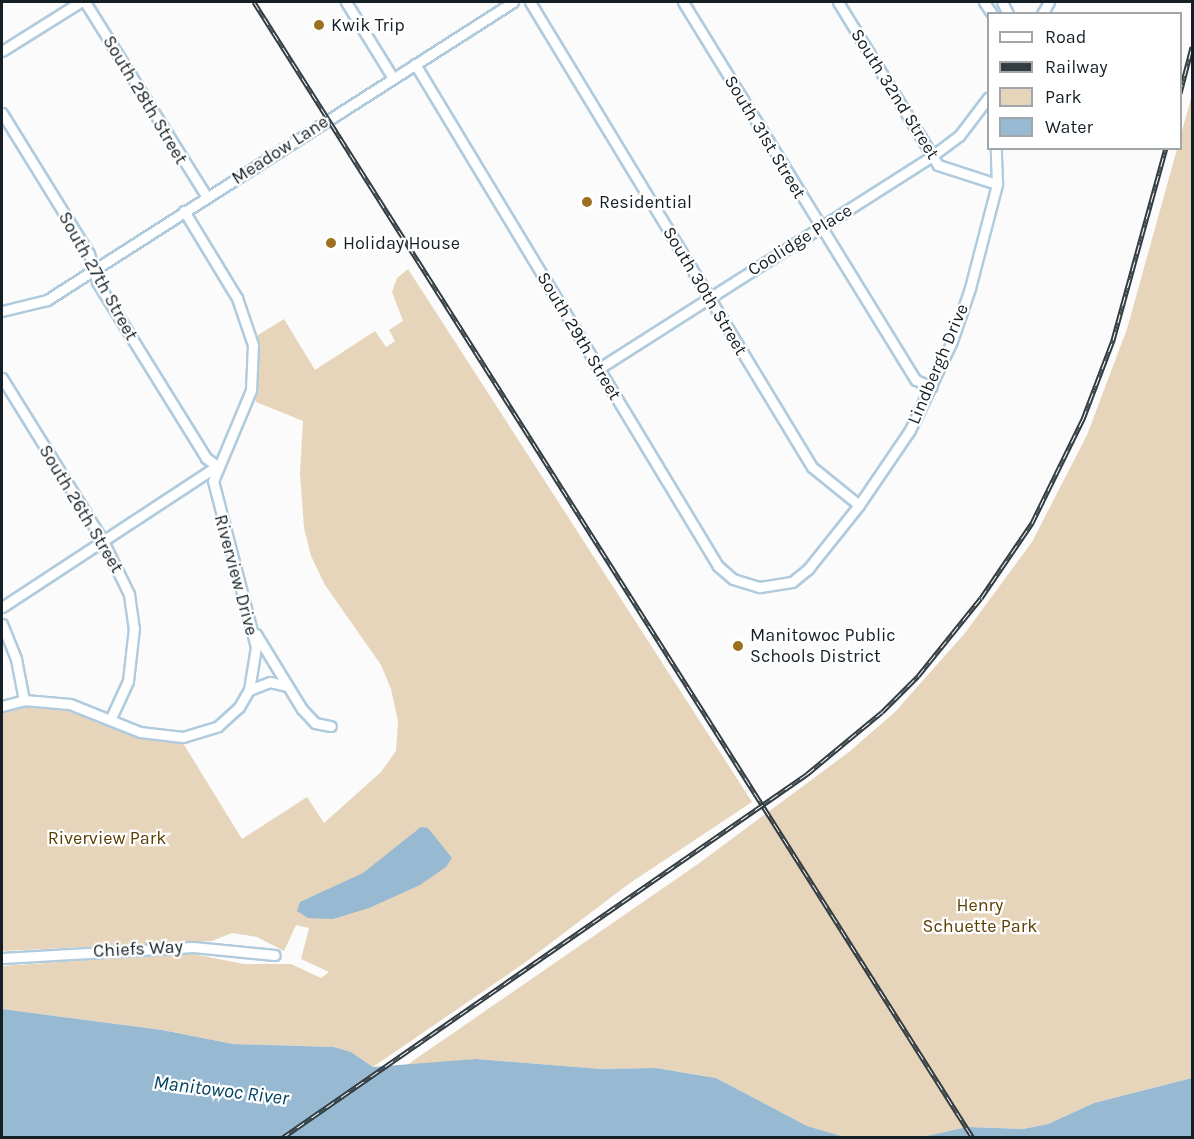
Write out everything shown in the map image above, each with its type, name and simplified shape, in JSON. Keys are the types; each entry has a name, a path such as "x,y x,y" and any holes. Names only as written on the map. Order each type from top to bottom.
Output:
{"street":[{"path":"2,51 80,2"},
{"name":"South 28th Street","path":"85,2 207,197"},
{"path":"345,2 393,78"},
{"name":"Meadow Lane","path":"2,311 47,300 510,2"},
{"name":"South 30th Street","path":"530,2 812,467 859,505"},
{"name":"South 31st Street","path":"684,2 820,228 916,380 932,387"},
{"name":"South 32nd Street","path":"838,2 939,165 997,184"},
{"name":"South 29th Street","path":"415,64 718,566 733,579 760,587"},
{"name":"Coolidge Place","path":"598,369 932,156 959,136 987,99"},
{"name":"South 27th Street","path":"2,113 89,254 92,270 206,458 217,466"},
{"name":"Lindbergh Drive","path":"760,587 792,582 808,569 859,505 910,430 932,387 970,288 997,184 996,150"},
{"name":"Riverview Drive","path":"2,706 24,700 70,704 155,735 198,735 230,716 249,690 257,657 213,481 217,466 235,435 251,390 253,345 237,298 184,212"},
{"name":"South 26th Street","path":"2,378 102,539 129,594 134,628 128,681 111,718"},
{"path":"2,607 102,539 217,466"},
{"path":"2,624 16,660 24,700"},
{"path":"251,627 288,686 315,723 331,726"},
{"path":"249,690 270,682 288,686"},
{"name":"Chiefs Way","path":"2,958 193,947 275,955"}],"green space":[{"name":"Henry Schuette Park","path":"1192,95 1192,1078 1094,1103 1048,1124 1023,1129 967,1127 922,1137 844,1138 807,1126 716,1078 656,1068 601,1069 476,1059 404,1067 698,864 849,752 895,712 965,633 1032,542 1087,435 1127,329 1177,150 1182,150 1182,131"},
{"name":"Riverview Park","path":"408,269 752,802 630,883 523,964 373,1067 351,1052 334,1047 233,1044 162,1030 2,1009 2,966 188,953 244,964 291,964 321,978 329,972 301,959 309,928 296,925 284,951 257,937 232,933 212,941 2,951 2,713 31,706 57,707 79,711 140,738 183,743 242,839 307,797 324,823 381,772 396,751 398,721 391,689 381,665 325,585 311,556 304,528 300,473 303,421 256,402 258,335 284,319 315,370 375,331 386,347 395,341 389,330 403,321 392,292 397,278"}],"water":[{"path":"421,827 428,828 452,858 446,867 420,885 369,908 333,919 308,918 297,911 300,902 363,873"},
{"name":"Manitowoc River","path":"2,1009 162,1030 233,1044 334,1047 351,1052 373,1067 476,1059 601,1069 656,1068 716,1078 807,1126 844,1137 2,1137"},
{"path":"1192,1078 1192,1137 922,1137 967,1127 1023,1129 1048,1124 1094,1103"}],"railway":[{"path":"254,2 973,1138"},
{"path":"1182,85 1192,47"},
{"path":"282,1138 807,774 882,712 918,676 981,598 1032,523 1083,419 1113,340 1165,150"}],"place":[{"name":"Kwik Trip","path":"319,25"},
{"name":"Residential","path":"587,202"},
{"name":"Holiday House","path":"331,243"},
{"name":"Manitowoc Public Schools District","path":"738,646"}]}
